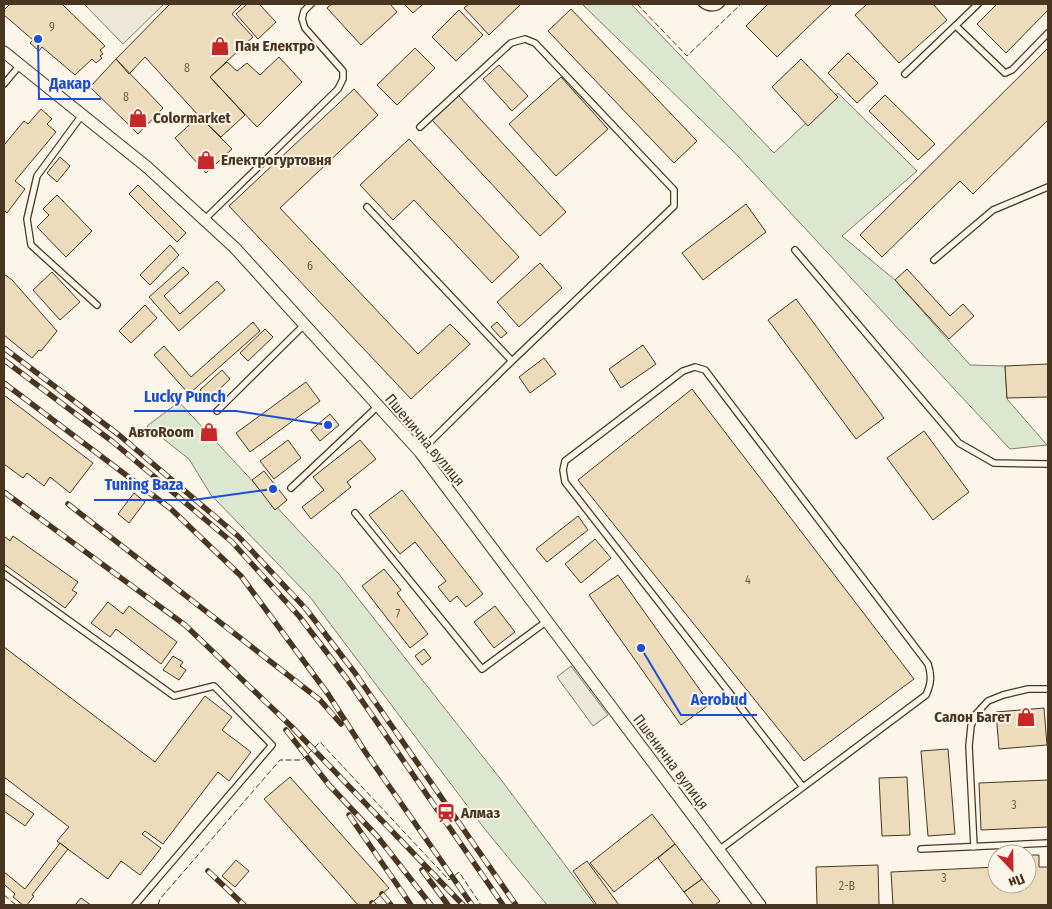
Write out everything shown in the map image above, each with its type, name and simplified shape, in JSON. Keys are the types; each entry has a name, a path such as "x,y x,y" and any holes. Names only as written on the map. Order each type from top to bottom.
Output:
{"street":[{"name":"Пшенична вулиця","path":"4,52 147,167 235,248 420,452 760,905"}],"lane":[{"path":"204,220 338,89 343,79 343,71 305,28 302,18 304,11 312,4"},
{"path":"702,4 712,8 721,4"},
{"path":"905,74 978,4"},
{"path":"956,26 1005,73 1012,70 1048,33"},
{"path":"420,127 511,43 525,39 535,43 674,190 674,206 420,452"},
{"path":"4,84 20,65"},
{"path":"82,115 37,176 27,219 31,245 97,305"},
{"path":"934,260 993,210 1048,187"},
{"path":"367,207 512,361"},
{"path":"794,250 959,443 994,463 1048,464"},
{"path":"217,411 304,324"},
{"path":"718,850 926,695 930,687 931,676 928,664 705,370 695,367 683,371 565,461 563,470 565,482 802,787"},
{"path":"291,488 378,406"},
{"path":"355,512 482,669 547,621"},
{"path":"4,574 174,696 214,686 272,745 135,905"},
{"path":"974,848 968,746 971,726 976,714 988,701 1003,695 1028,689 1048,689"},
{"path":"921,850 1048,843"}],"green space":[{"path":"582,4 631,4 774,153 838,93 917,171 842,236 895,280 970,365 1005,366 1007,399 1047,445 1010,449 736,154"},
{"path":"179,402 338,573 502,781 595,905 547,905 484,828 310,597 211,495 189,459 147,426"}],"shaded area":[{"path":"84,4 164,4 123,44"},
{"path":"571,666 608,715 593,726 557,677"}],"building":[{"path":"10,4 62,4 105,46 100,50 103,54 100,56 102,58 96,63 92,59 75,75 42,47 39,51 30,43 33,40 4,15 4,10"},
{"path":"170,4 242,4 232,14 253,37 210,77 245,115 221,137 145,57 129,74 116,59"},
{"path":"247,4 259,4 276,22 258,39 236,14"},
{"path":"332,4 390,4 397,12 361,45 327,8"},
{"path":"404,4 423,4 413,13"},
{"path":"469,4 521,4 489,35 464,8"},
{"path":"768,4 832,4 777,57 746,26"},
{"path":"867,4 933,4 947,20 899,63 855,15"},
{"path":"997,4 1048,4 1048,10 1006,53 977,24"},
{"path":"571,9 697,141 674,163 548,31"},
{"path":"459,10 483,35 456,61 432,37"},
{"path":"415,48 435,68 397,105 377,85"},
{"path":"1048,48 1048,120 973,194 960,181 882,257 860,235"},
{"path":"848,53 878,83 857,103 828,73"},
{"path":"279,57 302,82 257,127 210,77 227,62 237,71 247,63 260,75"},
{"path":"116,59 163,108 138,134 90,87"},
{"path":"801,59 838,97 808,126 772,87"},
{"path":"499,65 528,96 512,111 483,79"},
{"path":"561,77 608,129 556,176 509,124"},
{"path":"354,89 378,115 280,208 418,354 450,324 470,344 411,399 229,206"},
{"path":"458,95 566,212 540,236 432,120"},
{"path":"885,95 935,144 918,160 869,111"},
{"path":"41,109 52,119 47,124 56,132 15,181 25,189 7,213 4,210 4,145 24,121 28,124"},
{"path":"199,116 232,149 206,173 175,138"},
{"path":"409,139 519,257 492,283 414,200 393,220 360,185"},
{"path":"60,157 70,166 57,182 47,173"},
{"path":"138,185 186,233 177,242 129,194"},
{"path":"57,195 92,231 66,257 37,227 49,215 43,209"},
{"path":"746,204 766,232 703,280 682,253"},
{"path":"170,245 179,255 150,285 140,275"},
{"path":"540,263 562,288 519,327 497,302"},
{"path":"183,267 189,273 164,296 180,314 217,281 225,290 179,331 149,297"},
{"path":"907,269 950,316 963,304 974,316 949,339 895,280"},
{"path":"52,272 80,302 60,320 33,290"},
{"path":"4,274 12,280 57,331 41,351 39,350 32,358 4,335"},
{"path":"796,299 884,418 856,439 768,320"},
{"path":"145,305 157,318 131,343 119,331"},
{"path":"253,322 260,331 189,394 154,355 164,346 191,377"},
{"path":"497,322 507,333 501,338 491,327"},
{"path":"265,329 273,337 248,361 240,353"},
{"path":"643,345 656,364 621,388 609,369"},
{"path":"544,358 556,374 530,393 519,377"},
{"path":"1048,364 1048,397 1007,398 1005,366"},
{"path":"222,370 230,379 209,399 200,390"},
{"path":"306,382 320,401 250,452 236,433"},
{"path":"692,389 914,679 804,761 578,480"},
{"path":"4,395 93,463 70,493 50,477 44,486 27,473 23,478 4,464"},
{"path":"330,414 339,425 320,441 311,430"},
{"path":"924,431 969,492 933,520 887,458"},
{"path":"288,440 301,458 274,479 260,461"},
{"path":"360,440 376,459 347,482 351,487 311,519 302,507 324,490 313,477"},
{"path":"264,471 287,500 275,510 252,480"},
{"path":"402,490 483,594 466,607 457,596 450,602 438,587 446,581 415,542 400,554 369,515"},
{"path":"134,493 145,502 129,523 118,514"},
{"path":"578,516 588,530 547,562 536,549"},
{"path":"4,536 10,541 13,536 78,582 72,590 77,593 65,608 4,564"},
{"path":"595,539 611,558 581,583 565,564"},
{"path":"384,569 401,590 397,593 428,634 410,648 362,586"},
{"path":"618,575 710,704 681,725 589,595"},
{"path":"108,602 123,614 129,606 177,642 161,664 116,629 110,637 91,623"},
{"path":"495,606 515,632 494,648 474,622"},
{"path":"4,647 155,762 205,696 232,717 222,730 251,752 229,781 218,772 163,844 145,831 142,834 161,848 140,875 121,861 108,879 57,841 69,827 4,777"},
{"path":"424,649 431,658 422,665 415,656"},
{"path":"173,656 183,662 180,666 186,670 179,680 163,670"},
{"path":"1044,708 1047,745 999,749 996,712"},
{"path":"948,749 955,834 928,836 921,751"},
{"path":"290,777 389,888 369,905 358,905 264,799"},
{"path":"907,777 910,835 882,836 879,778"},
{"path":"1048,780 1048,827 981,830 979,783"},
{"path":"4,793 34,814 25,826 4,811"},
{"path":"652,814 675,844 614,892 590,863"},
{"path":"60,843 68,849 32,895 34,896 27,905 23,905 13,897 15,894 4,884 4,872 25,889"},
{"path":"675,844 702,879 684,892 658,858"},
{"path":"1037,855 1039,855 1039,867 1048,867 1048,905 893,905 891,872 987,867 987,894 1037,894"},
{"path":"236,860 249,871 235,887 222,876"},
{"path":"587,861 619,905 597,905 573,871"},
{"path":"878,865 879,905 817,905 816,867"},
{"path":"702,879 720,901 715,905 694,905 684,892"},
{"path":"81,898 91,905 75,905"}],"railway":[{"path":"4,348 119,435 238,536 306,609 355,673 516,905"},
{"path":"4,360 113,442 232,542 299,616 347,679 503,905"},
{"path":"4,383 171,509 241,576 328,694 366,753 472,905"},
{"path":"4,492 185,625 292,727 463,905"},
{"path":"68,504 320,700 341,724"},
{"path":"286,730 329,785 377,836 431,905"},
{"path":"349,815 411,905"},
{"path":"422,870 448,905"},
{"path":"208,871 244,905"},
{"path":"382,894 391,905"}],"fence":[{"path":"637,4 687,56 741,4"},
{"path":"158,905 160,899 280,760 302,760 320,742 449,880 459,872 481,905"},
{"path":"4,895 16,905"}],"place":[{"name":"Дакар","path":"38,39"},
{"name":"Пан Електро","path":"220,46"},
{"name":"Colormarket","path":"138,118"},
{"name":"Електрогуртовня","path":"206,160"},
{"name":"Lucky Punch","path":"328,425"},
{"name":"АвтоRoom","path":"209,432"},
{"name":"Tuning Baza","path":"273,489"},
{"name":"Aerobud","path":"641,648"},
{"name":"Салон Багет","path":"1026,717"},
{"name":"Алмаз","path":"446,813"}]}
